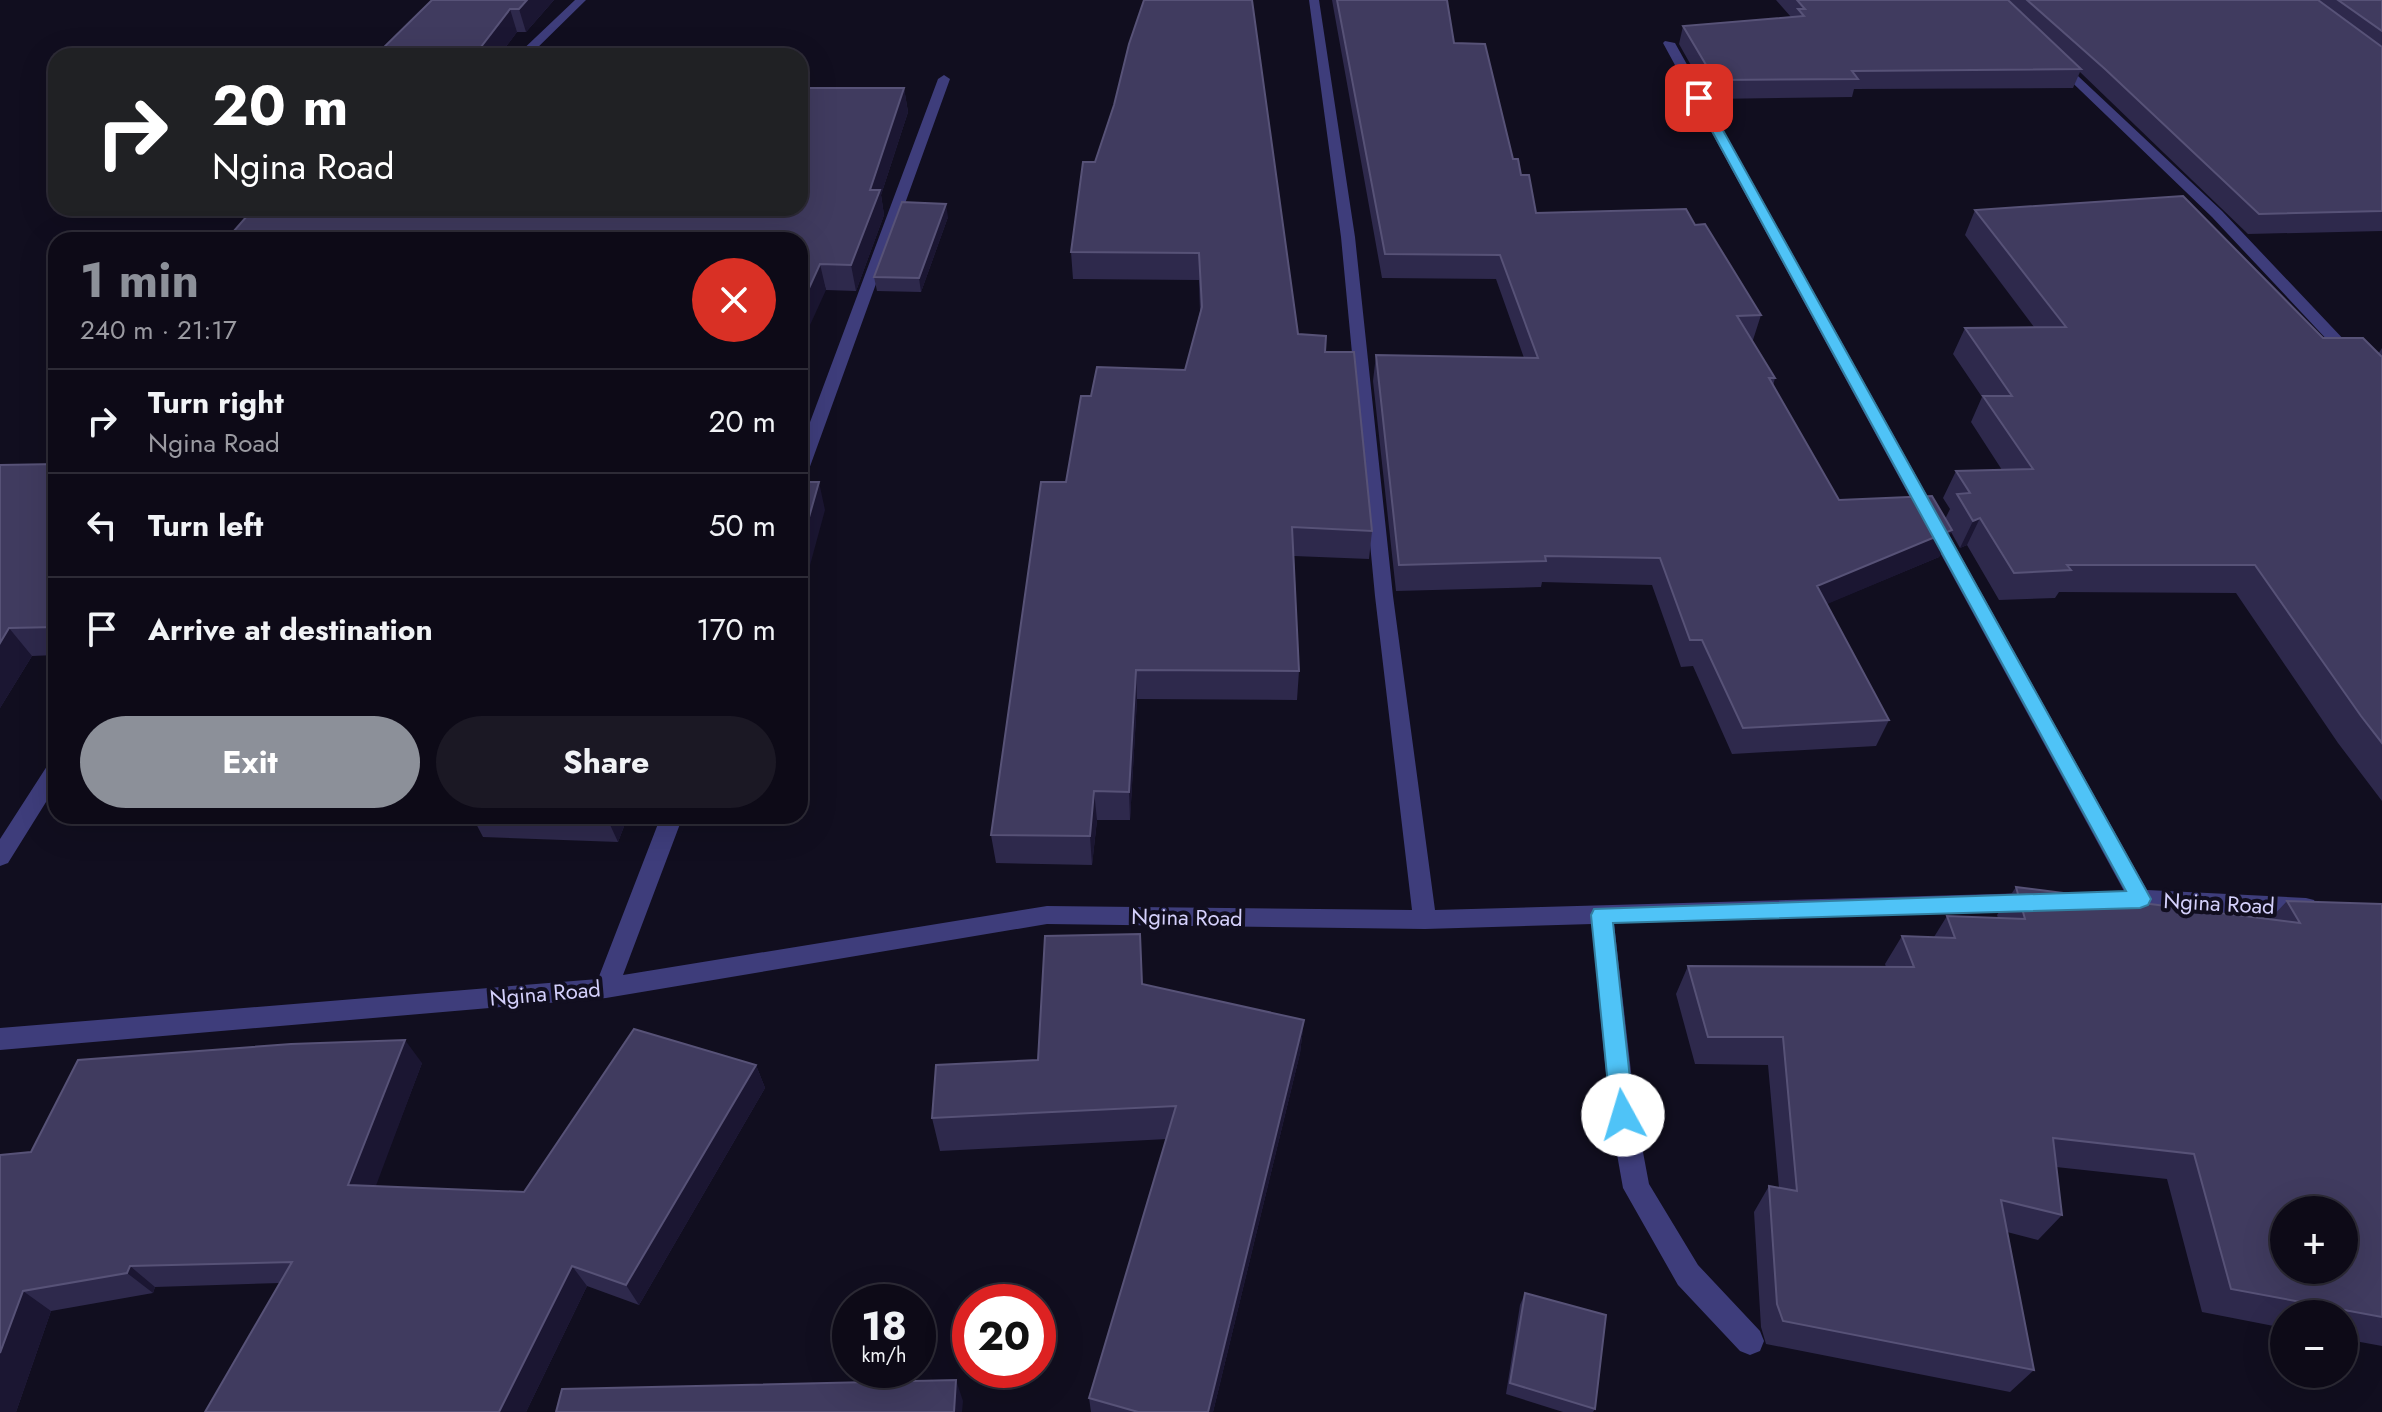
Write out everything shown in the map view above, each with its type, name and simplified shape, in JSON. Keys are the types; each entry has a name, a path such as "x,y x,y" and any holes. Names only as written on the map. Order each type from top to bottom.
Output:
{"street":[{"path":"530,48 581,0"},
{"path":"1314,0 1348,237 1384,596 1425,920"},
{"path":"1669,43 2140,899"},
{"path":"2047,54 2217,214 2382,389"},
{"path":"808,450 944,79"},
{"path":"0,857 48,782"},
{"path":"606,988 669,824"},
{"name":"Ngina Road","path":"2077,901 2140,899 2322,908"},
{"name":"Ngina Road","path":"0,1039 606,988 1047,915 1425,920 2045,902"},
{"path":"1602,915 1623,1115 1636,1188 1688,1275 1750,1341"}],"building":[{"path":"432,0 527,0 519,9 510,9 480,48 383,48"},
{"path":"1144,0 1252,0 1298,334 1326,336 1325,352 1354,352 1372,531 1292,527 1299,671 1136,670 1129,792 1094,791 1090,836 991,835 1041,482 1066,482 1081,396 1091,396 1097,367 1185,370 1202,307 1199,253 1071,252 1083,162 1095,162"},
{"path":"1337,0 1447,0 1454,43 1485,44 1513,159 1518,159 1521,175 1529,175 1536,213 1686,209 1695,225 1705,224 1761,315 1737,316 1775,378 1769,378 1839,500 1932,496 1952,530 1817,586 1889,720 1743,728 1702,640 1690,640 1660,558 1545,556 1546,561 1399,565 1376,355 1538,358 1500,255 1385,254"},
{"path":"1797,0 2008,0 2081,69 1852,71 1858,79 1715,80 1683,26 1804,16 1798,9 1805,9"},
{"path":"2027,0 2318,0 2382,47 2382,211 2259,214"},
{"path":"2338,0 2382,0 2382,31"},
{"path":"808,88 904,88 870,190 880,190 851,265 820,264 808,290 808,232 233,232 247,216 808,216"},
{"path":"2183,196 2323,338 2363,338 2382,357 2382,743 2255,565 2067,565 2071,570 2014,573 1980,518 1973,521 1957,494 1970,493 1956,471 2033,469 1983,396 2012,396 1965,328 2066,327 1975,210"},
{"path":"902,202 946,204 919,278 874,277"},
{"path":"48,464 48,627 9,628 0,643 0,465"},
{"path":"808,482 819,482 808,521"},
{"path":"2016,887 2300,923 2287,901 2382,904 2382,1317 2358,1313 2358,1300 2290,1300 2231,1289 2194,1154 2053,1138 2062,1215 2001,1200 2034,1370 1783,1321 1777,1304 1769,1186 1797,1191 1783,1037 1708,1037 1688,966 1914,967 1902,936 1955,938 1947,916 2025,919"},
{"path":"1140,934 1142,984 1304,1020 1208,1412 1138,1412 1089,1398 1176,1106 932,1118 936,1065 1038,1060 1045,936"},
{"path":"634,1029 756,1065 626,1285 572,1266 499,1412 205,1412 292,1262 130,1266 127,1273 23,1291 0,1353 0,1155 31,1152 78,1060 291,1044 405,1040 348,1185 524,1192"},
{"path":"1525,1293 1606,1315 1595,1409 1510,1383"},
{"path":"936,1380 952,1380 952,1388 956,1388 954,1412 556,1412 562,1389 832,1383 832,1388 936,1388"}],"route":[{"path":"1623,1115 1602,915 2140,899 1699,98"}]}
